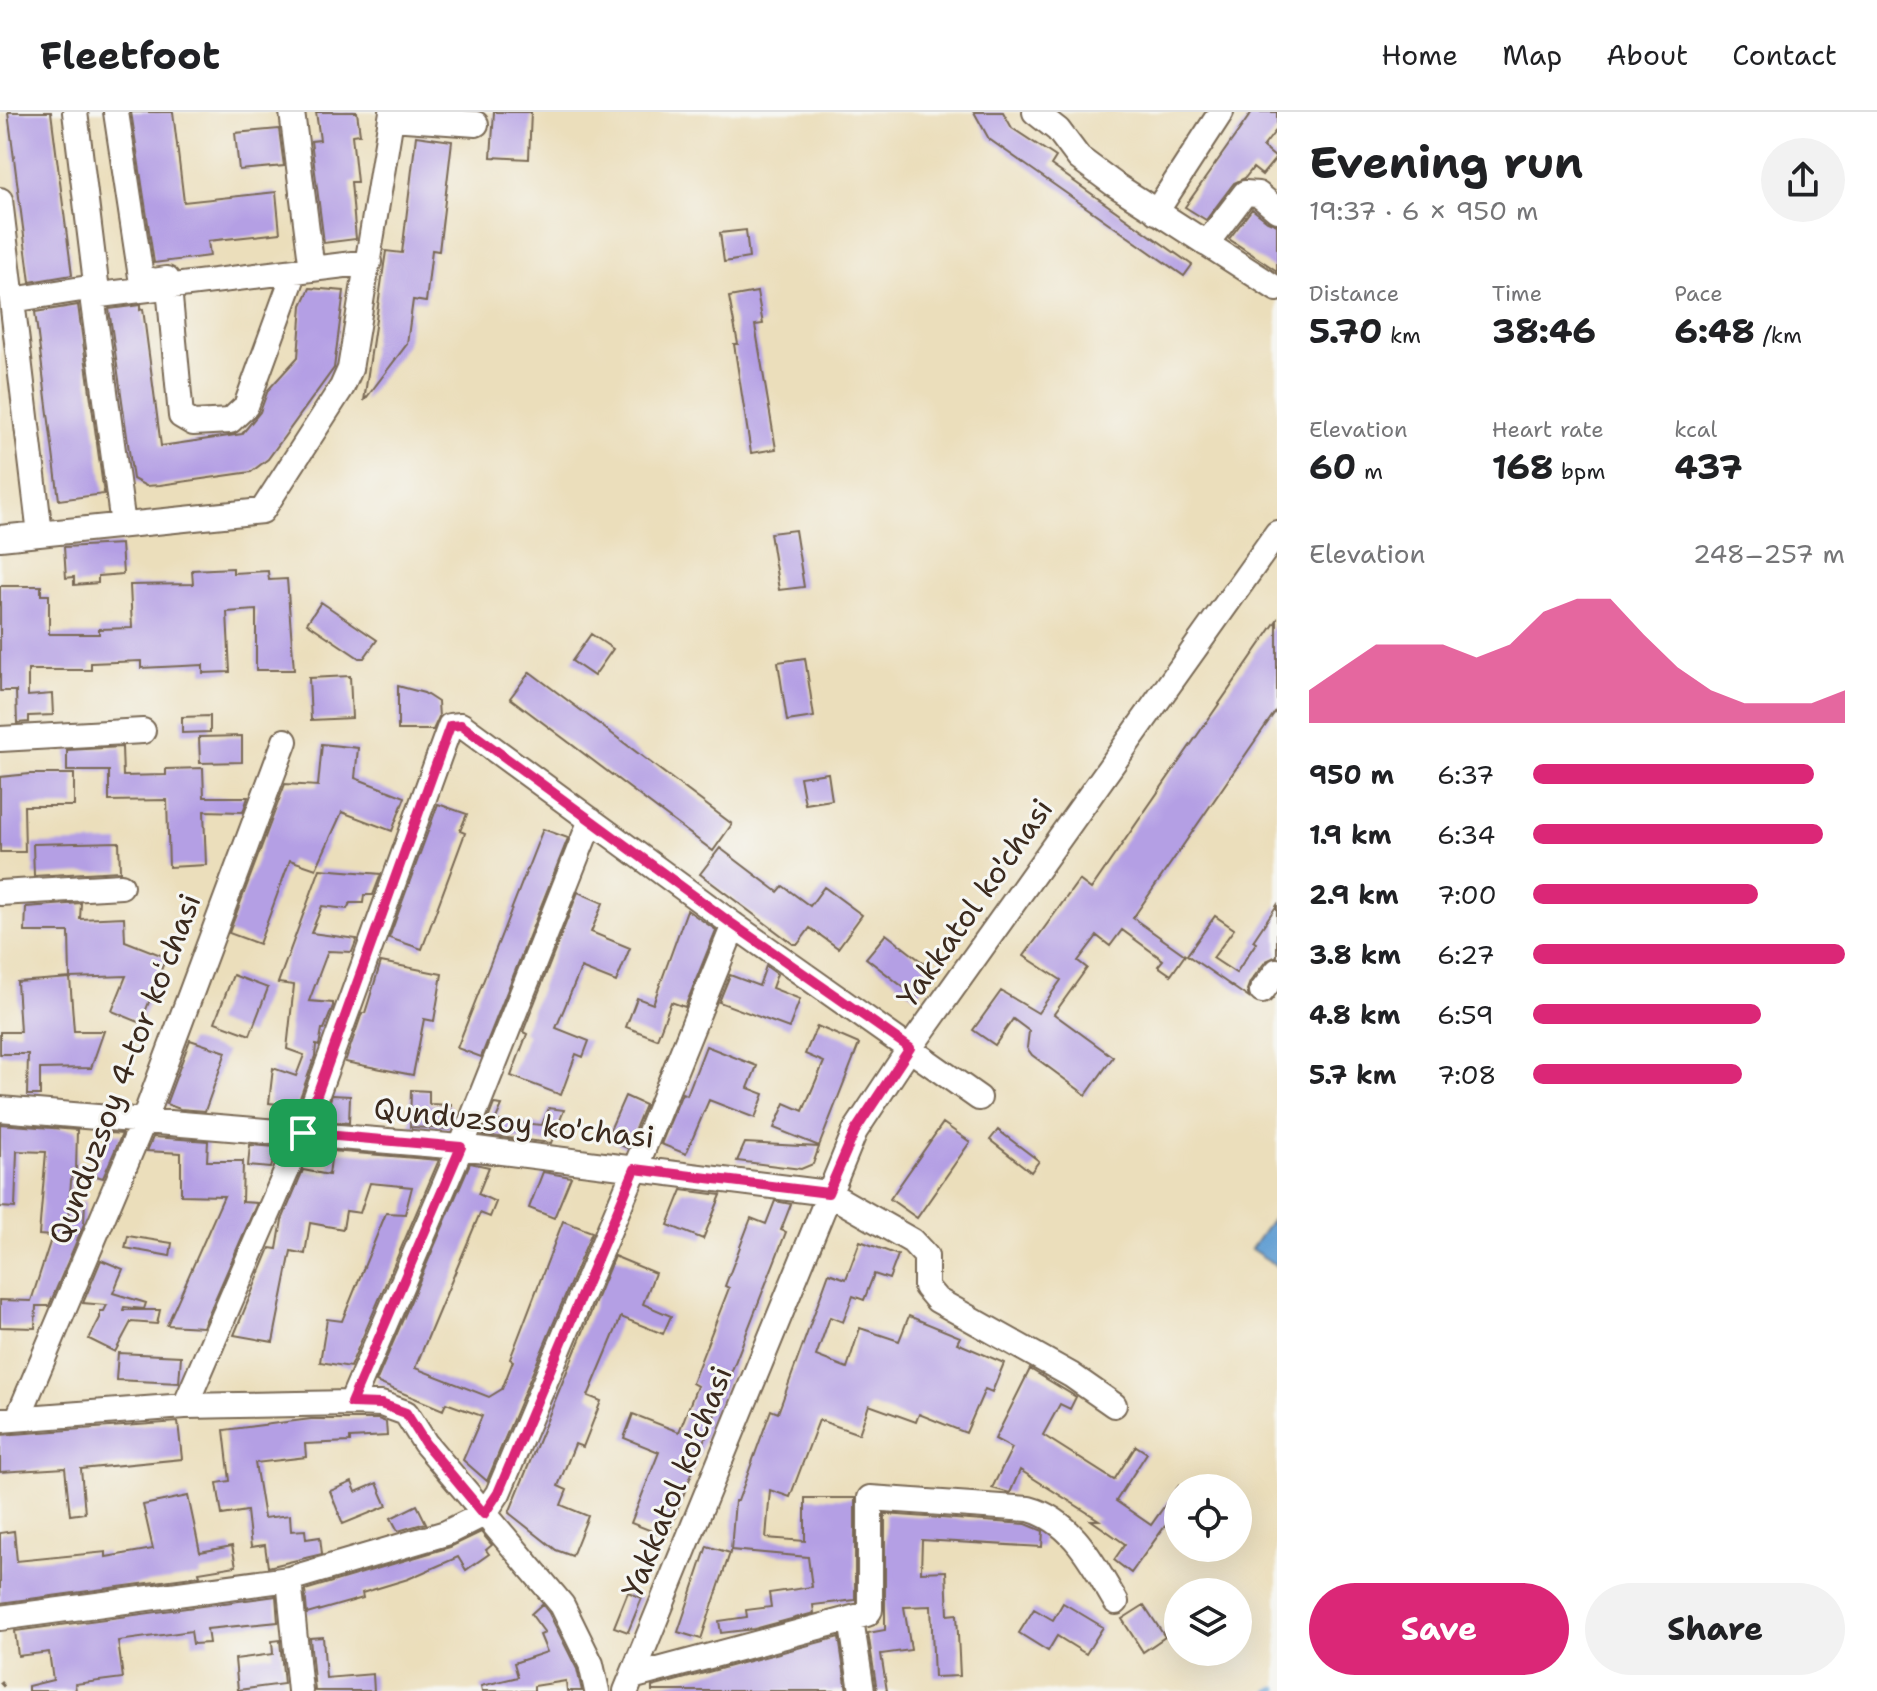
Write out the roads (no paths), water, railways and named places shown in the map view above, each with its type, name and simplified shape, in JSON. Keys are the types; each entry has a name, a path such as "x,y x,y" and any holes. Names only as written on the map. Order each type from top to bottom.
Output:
{"street":[{"path":"12,300 88,288 96,283 75,112"},
{"path":"116,112 141,277 153,281 369,258"},
{"path":"169,287 181,416 193,423 230,421 246,406 303,266 292,112"},
{"path":"1035,112 1058,130 1079,158 1156,212 1277,289"},
{"path":"1156,212 1221,112"},
{"path":"0,538 262,511 342,387 350,369 392,115 476,124"},
{"path":"1206,244 1245,193 1258,194 1277,210"},
{"path":"0,200 40,534"},
{"path":"123,525 93,303 100,295 303,266"},
{"name":"Yakkatol ko'chasi","path":"629,1684 855,1131 910,1048 1277,533"},
{"path":"185,1406 303,1133 450,726 461,725 734,925 979,1098"},
{"path":"0,739 143,731"},
{"name":"Qunduzsoy 4-tor koʻchasi","path":"9,1419 143,1122 285,741"},
{"path":"351,1403 461,1147 591,820"},
{"path":"0,893 121,886"},
{"path":"0,1618 289,1579 446,1533 484,1514 498,1493 734,925"},
{"path":"1262,991 1277,971"},
{"name":"Qunduzsoy ko'chasi","path":"0,1109 461,1147 828,1193"},
{"path":"828,1193 912,1241 926,1256 926,1287 937,1300 1071,1375 1114,1405"},
{"path":"9,1419 185,1406 351,1403 381,1404 406,1413 425,1443 562,1605 586,1653 597,1691"},
{"path":"629,1684 867,1614 870,1610 870,1498 1029,1509 1044,1514 1081,1546 1116,1602"},
{"path":"289,1579 300,1691"},
{"path":"851,1619 862,1691"}],"water":[{"path":"1272,1219 1277,1222 1277,1266 1251,1249"}],"waterway":[{"path":"1270,1691 1277,1689"}]}
